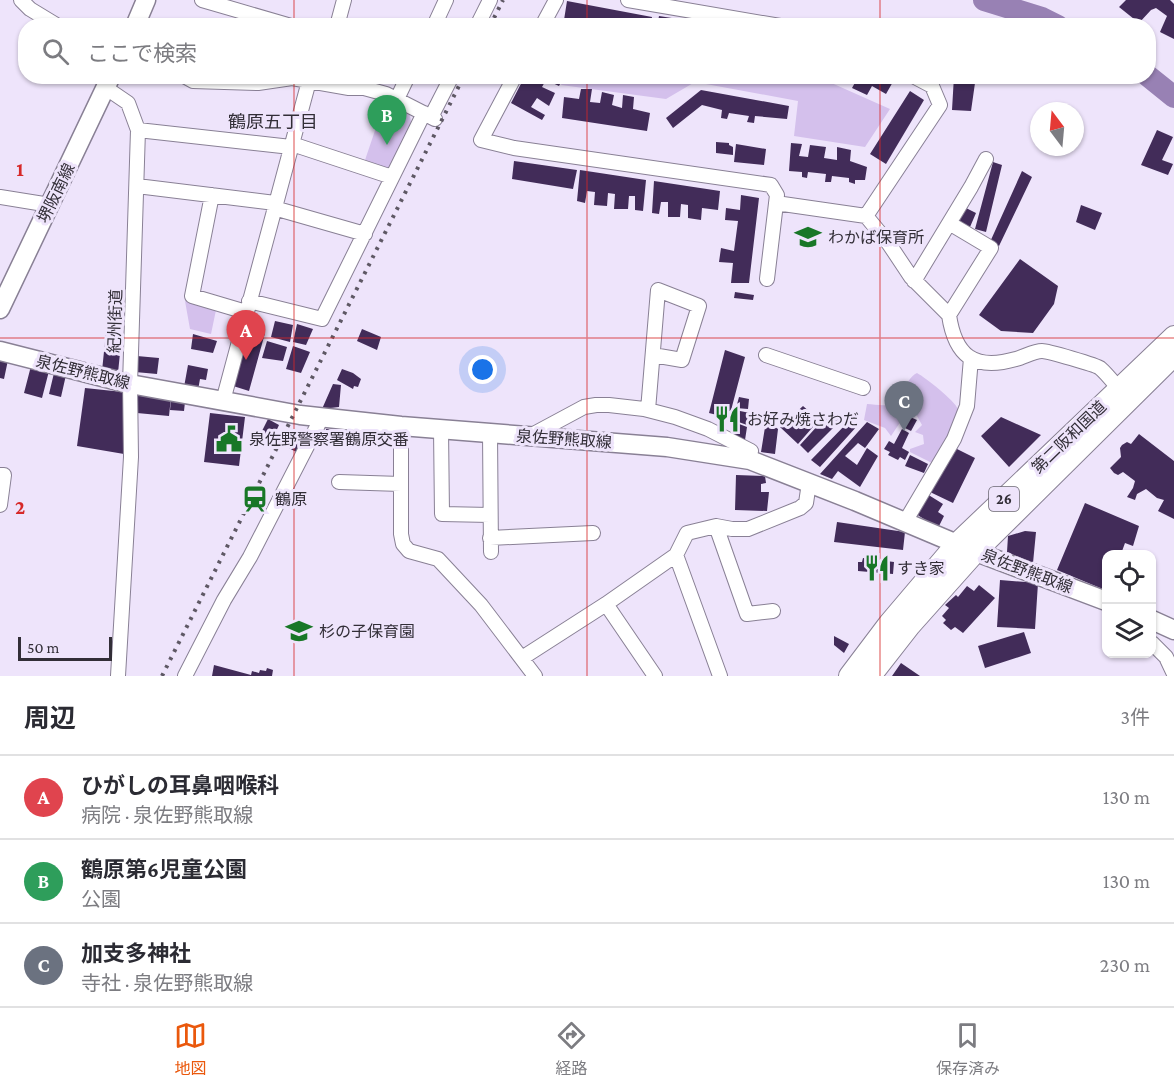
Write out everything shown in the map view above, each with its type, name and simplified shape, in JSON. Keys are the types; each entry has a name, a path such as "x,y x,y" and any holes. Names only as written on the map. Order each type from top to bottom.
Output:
{"highway":[{"name":"第二阪和国道","path":"849,676 889,623 956,544 1174,336"},
{"name":"第二阪和国道","path":"871,676 910,626 976,552 1174,356"}],"main road":[{"path":"138,18 146,0"},
{"name":"堺阪南線","path":"0,309 107,84"},
{"name":"泉佐野熊取線","path":"0,351 129,384 322,417 401,426 667,447 750,460 976,552 1102,599"},
{"path":"1156,622 1174,630"}],"street":[{"path":"21,0 45,18"},
{"path":"202,0 239,5 271,18"},
{"path":"339,18 344,0"},
{"path":"438,18 446,0"},
{"path":"481,18 490,0"},
{"path":"546,18 556,0"},
{"path":"628,0 733,18"},
{"name":"紀州街道","path":"110,84 128,103 138,130 129,384 131,457 118,676"},
{"path":"223,401 308,84"},
{"path":"326,84 364,88 397,99 430,116"},
{"path":"397,99 404,84"},
{"path":"212,195 192,296 322,319 392,177 448,84"},
{"path":"511,84 481,140 514,148 771,185 777,195 767,279"},
{"path":"866,216 940,105 932,86 928,84"},
{"path":"138,130 291,146 392,177"},
{"path":"914,281 986,159"},
{"path":"137,186 212,195 274,206 365,234"},
{"path":"0,197 50,205"},
{"path":"776,203 866,216 889,244 914,281 949,315 957,346 964,355 978,361 995,363 1043,351 1098,367 1119,388"},
{"path":"949,223 991,248 949,315"},
{"path":"648,410 658,290 699,306 682,360 653,355"},
{"path":"766,355 863,388"},
{"path":"905,522 954,440 967,406 971,358"},
{"path":"530,436 584,408 609,405 648,410 708,429 751,451"},
{"path":"185,676 224,600 250,557 322,417"},
{"path":"401,426 401,534 403,544 409,551 438,559 481,605 535,676"},
{"path":"441,429 442,514 490,515"},
{"path":"490,433 491,552"},
{"path":"0,475 3,475 0,505"},
{"path":"339,482 401,484"},
{"path":"522,658 606,604 676,555 687,533 716,526 748,529 800,508 806,503 809,483"},
{"path":"716,526 747,614 773,611"},
{"path":"490,538 593,533"},
{"path":"676,555 720,676"},
{"path":"606,604 655,676"},
{"path":"1156,647 1166,657 1174,674"}],"shaded area":[{"path":"562,84 692,84 666,99"},
{"path":"706,84 834,84 890,109 865,147 794,136 798,101"},
{"path":"385,101 409,109 412,128 391,171 364,163"},
{"path":"185,301 216,310 211,334 190,329"},
{"path":"917,373 946,395 958,409 949,439 934,464 910,452 910,449 924,444 923,435 915,432 922,425 917,416 905,410 891,436 885,428 864,420 867,404 885,405 897,400 909,380"}],"building":[{"path":"1126,0 1170,0 1174,4 1174,39 1160,32 1167,16 1156,8 1144,18 1133,18 1119,7"},
{"path":"567,1 652,17 652,18 564,18"},
{"path":"521,84 544,84 542,87 555,93 549,106 537,98 531,107 545,115 542,120 511,103"},
{"path":"854,84 892,84 886,94 872,86 867,95 852,88"},
{"path":"954,84 975,84 971,111 952,110"},
{"path":"581,89 592,89 590,102 600,103 602,92 614,95 612,105 622,108 623,95 634,97 633,109 650,113 647,131 562,118 564,97 579,99"},
{"path":"701,90 789,106 787,119 755,116 754,123 747,122 749,116 729,113 727,119 721,118 722,110 702,105 673,128 666,118"},
{"path":"910,91 924,100 886,164 870,154"},
{"path":"1157,130 1173,137 1162,160 1173,164 1168,175 1141,165"},
{"path":"716,142 729,143 733,147 733,155 716,153"},
{"path":"791,143 802,144 799,156 808,157 810,145 826,147 824,158 837,160 837,147 851,150 850,161 867,167 865,180 855,180 855,184 849,182 849,178 832,176 831,182 825,182 826,174 808,172 807,178 802,177 802,172 789,171"},
{"path":"736,144 766,149 764,165 734,162"},
{"path":"514,161 577,170 573,189 512,179"},
{"path":"993,162 1002,165 986,232 975,229"},
{"path":"580,170 646,180 643,211 635,210 635,196 629,196 628,209 614,209 615,194 608,193 607,206 594,205 595,192 587,191 585,203 577,201"},
{"path":"1022,171 1032,177 999,246 990,242"},
{"path":"654,181 720,191 718,210 702,208 701,220 688,218 688,205 681,204 680,217 668,217 668,202 661,202 659,214 652,213"},
{"path":"741,195 759,198 749,283 731,283 733,263 719,262 721,248 734,251 738,221 725,220 726,208 740,210"},
{"path":"1081,205 1102,213 1095,230 1076,222"},
{"path":"966,208 976,213 970,227 958,220"},
{"path":"1020,259 1058,286 1054,304 1033,333 1001,331 979,315"},
{"path":"735,292 754,295 753,300 734,298"},
{"path":"275,321 293,325 290,342 271,337"},
{"path":"297,324 313,329 306,345 293,342"},
{"path":"247,328 265,333 249,391 230,385"},
{"path":"362,329 381,337 377,350 357,341"},
{"path":"106,332 122,333 118,373 102,371"},
{"path":"193,334 217,341 213,353 191,349"},
{"path":"267,341 287,347 283,361 262,358"},
{"path":"293,346 310,352 301,373 286,369"},
{"path":"725,350 745,357 729,418 709,413"},
{"path":"137,356 159,358 157,374 135,372"},
{"path":"0,359 8,360 4,379 0,378"},
{"path":"188,365 208,369 206,380 200,379 198,390 184,387"},
{"path":"31,366 49,371 42,398 24,393"},
{"path":"342,369 361,379 358,387 354,386 353,389 337,380"},
{"path":"54,373 66,375 61,397 49,394"},
{"path":"333,384 341,385 339,407 322,409"},
{"path":"85,388 123,392 124,454 77,446"},
{"path":"137,390 171,397 169,416 137,413"},
{"path":"739,397 749,399 748,409 736,408"},
{"path":"171,400 185,402 184,411 170,410"},
{"path":"803,406 819,420 798,444 780,427 786,419 788,420"},
{"path":"735,410 750,413 747,425 733,420"},
{"path":"831,411 840,421 808,453 800,445"},
{"path":"210,413 245,417 239,466 204,462"},
{"path":"908,416 917,420 911,431 903,427"},
{"path":"1001,417 1041,435 1009,467 981,436"},
{"path":"268,419 279,425 272,440 260,435"},
{"path":"851,419 858,425 820,467 811,460"},
{"path":"766,421 778,429 775,454 761,452"},
{"path":"734,422 747,427 745,440 732,436"},
{"path":"867,422 879,429 865,448 858,443 845,456 857,465 867,448 878,456 860,487 838,471 832,479 820,474"},
{"path":"326,429 350,431 349,446 325,443"},
{"path":"902,429 909,433 902,448 909,452 905,460 900,457 898,460 888,455 890,452 884,449 889,441 894,444"},
{"path":"297,431 308,436 298,453 287,447"},
{"path":"1139,434 1174,461 1174,519 1158,511 1164,500 1157,498 1146,489 1137,494 1135,500 1127,497 1135,481 1123,472 1118,475 1114,473 1110,468 1121,457 1122,445 1127,442 1131,444"},
{"path":"953,447 975,458 953,503 930,492"},
{"path":"910,455 928,464 924,473 905,466"},
{"path":"736,475 765,476 766,483 761,484 761,492 769,492 767,511 735,510"},
{"path":"927,494 943,504 938,512 944,516 938,528 916,514"},
{"path":"1085,503 1139,526 1133,546 1125,543 1122,550 1102,550 1102,589 1057,570"},
{"path":"837,522 905,532 903,550 834,542"},
{"path":"1025,531 1036,532 1033,563 1007,552 1008,536"},
{"path":"863,558 894,562 893,574 858,571 858,562 862,562"},
{"path":"1000,580 1038,583 1035,629 997,627"},
{"path":"979,585 995,598 963,633 955,627 951,630 943,623 946,620 942,616 949,608 945,605 956,595 958,597 967,586 974,591"},
{"path":"1024,632 1031,653 985,668 978,646"},
{"path":"834,636 849,644 844,653 834,645"},
{"path":"901,663 920,676 892,676"},
{"path":"214,665 251,675 252,671 259,673 260,670 266,671 267,668 273,670 272,676 212,676"}],"waterway":[{"path":"984,0 1042,18"},
{"path":"1156,82 1174,97"}],"railway":[{"path":"494,18 503,0"},
{"path":"162,676 460,84"}],"place":[{"name":"鶴原第6児童公園","path":"387,145"},
{"name":"わかば保育所","path":"808,237"},
{"name":"ひがしの耳鼻咽喉科","path":"246,360"},
{"name":"お好み焼さわだ","path":"727,419"},
{"name":"加支多神社","path":"904,431"},
{"name":"泉佐野警察署鶴原交番","path":"229,439"},
{"name":"鶴原","path":"255,499"},
{"name":"すき家","path":"877,568"},
{"name":"杉の子保育園","path":"299,631"}],"district":[{"name":"鶴原五丁目","path":"273,122"}]}
